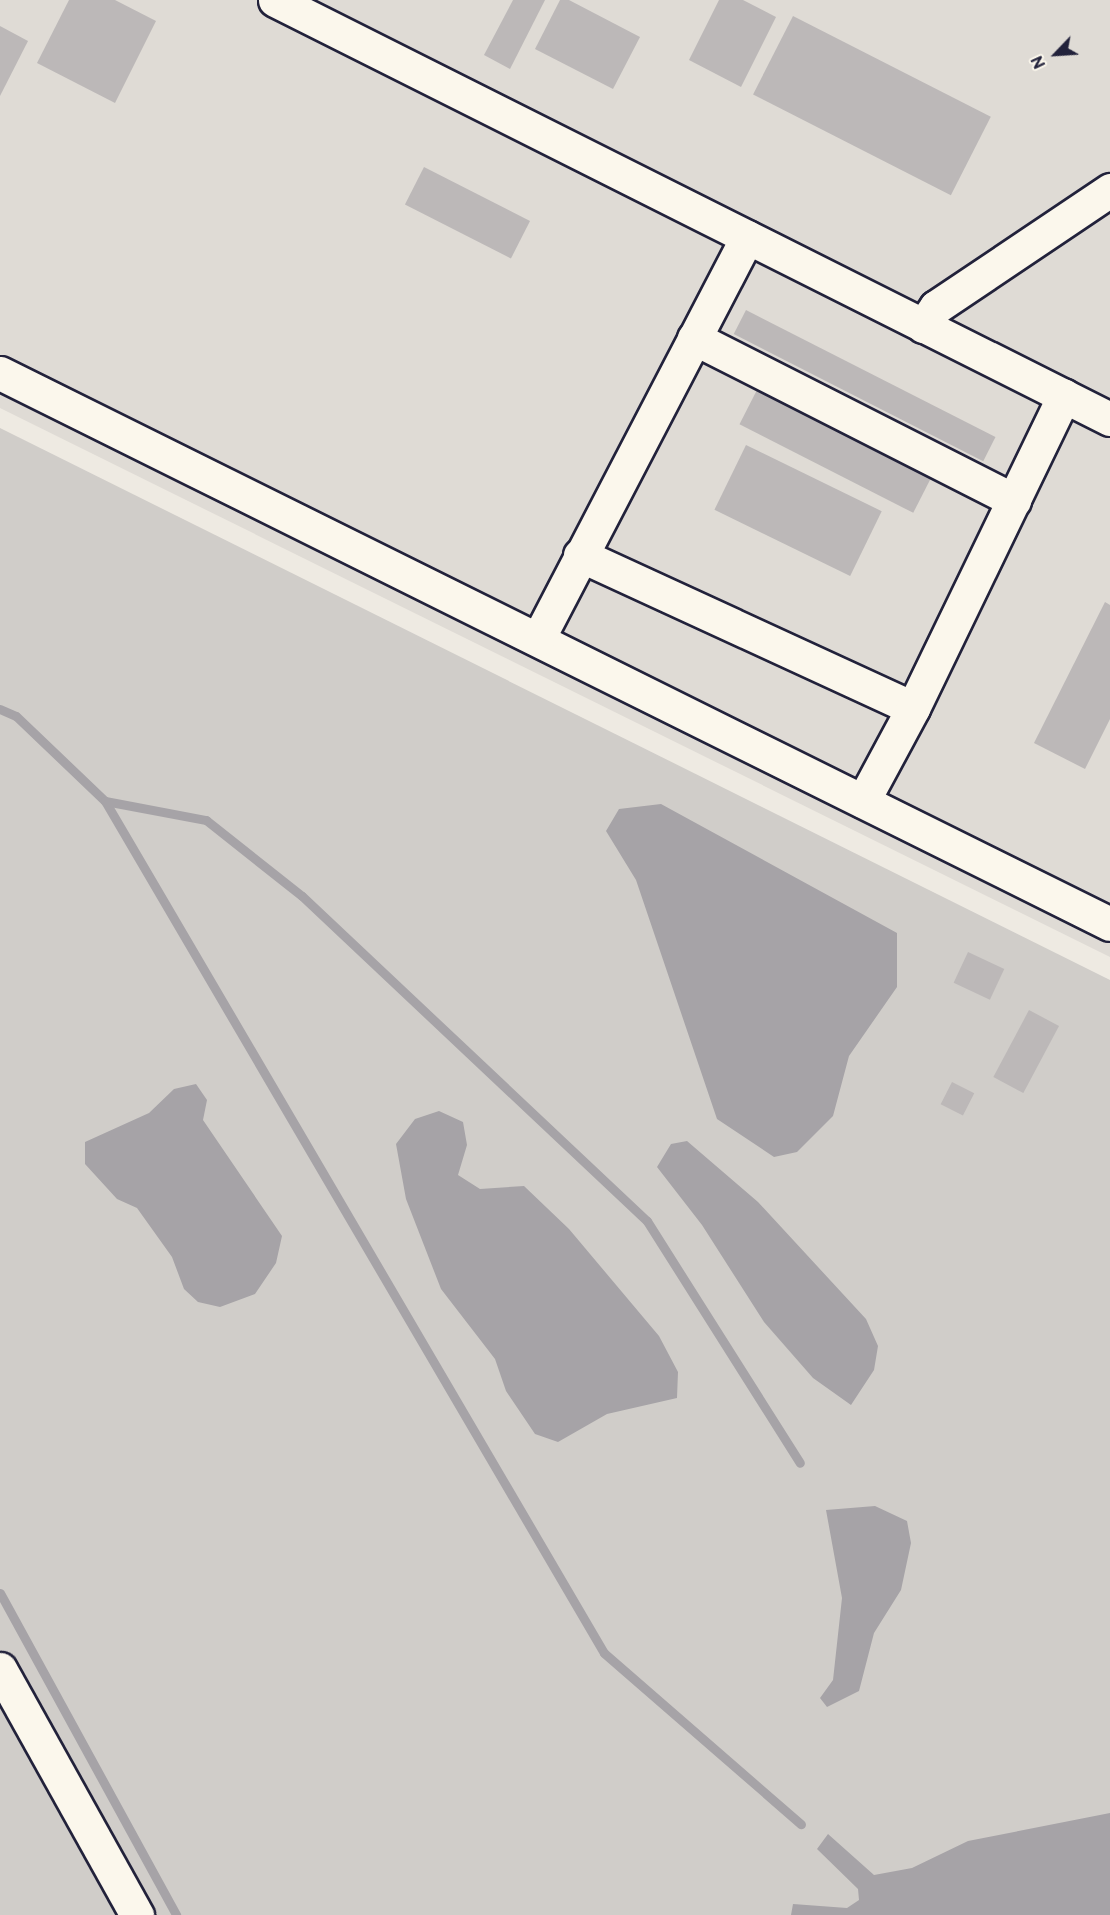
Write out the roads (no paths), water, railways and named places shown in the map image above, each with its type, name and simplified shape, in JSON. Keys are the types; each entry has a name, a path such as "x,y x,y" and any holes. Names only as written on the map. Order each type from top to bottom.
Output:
{"lane":[{"path":"275,0 1110,419"},
{"path":"923,326 936,308 1110,190"},
{"path":"538,639 747,237"},
{"path":"694,338 1014,500"},
{"path":"0,373 1110,924"},
{"path":"863,801 913,708 1064,396"},
{"path":"580,555 913,708"},
{"path":"0,1669 137,1915"}],"waterway":[{"path":"0,709 16,716 105,801 604,1653 801,1824"},
{"path":"105,801 206,820 302,896 647,1221 800,1463"},
{"path":"0,1593 176,1915"}]}
